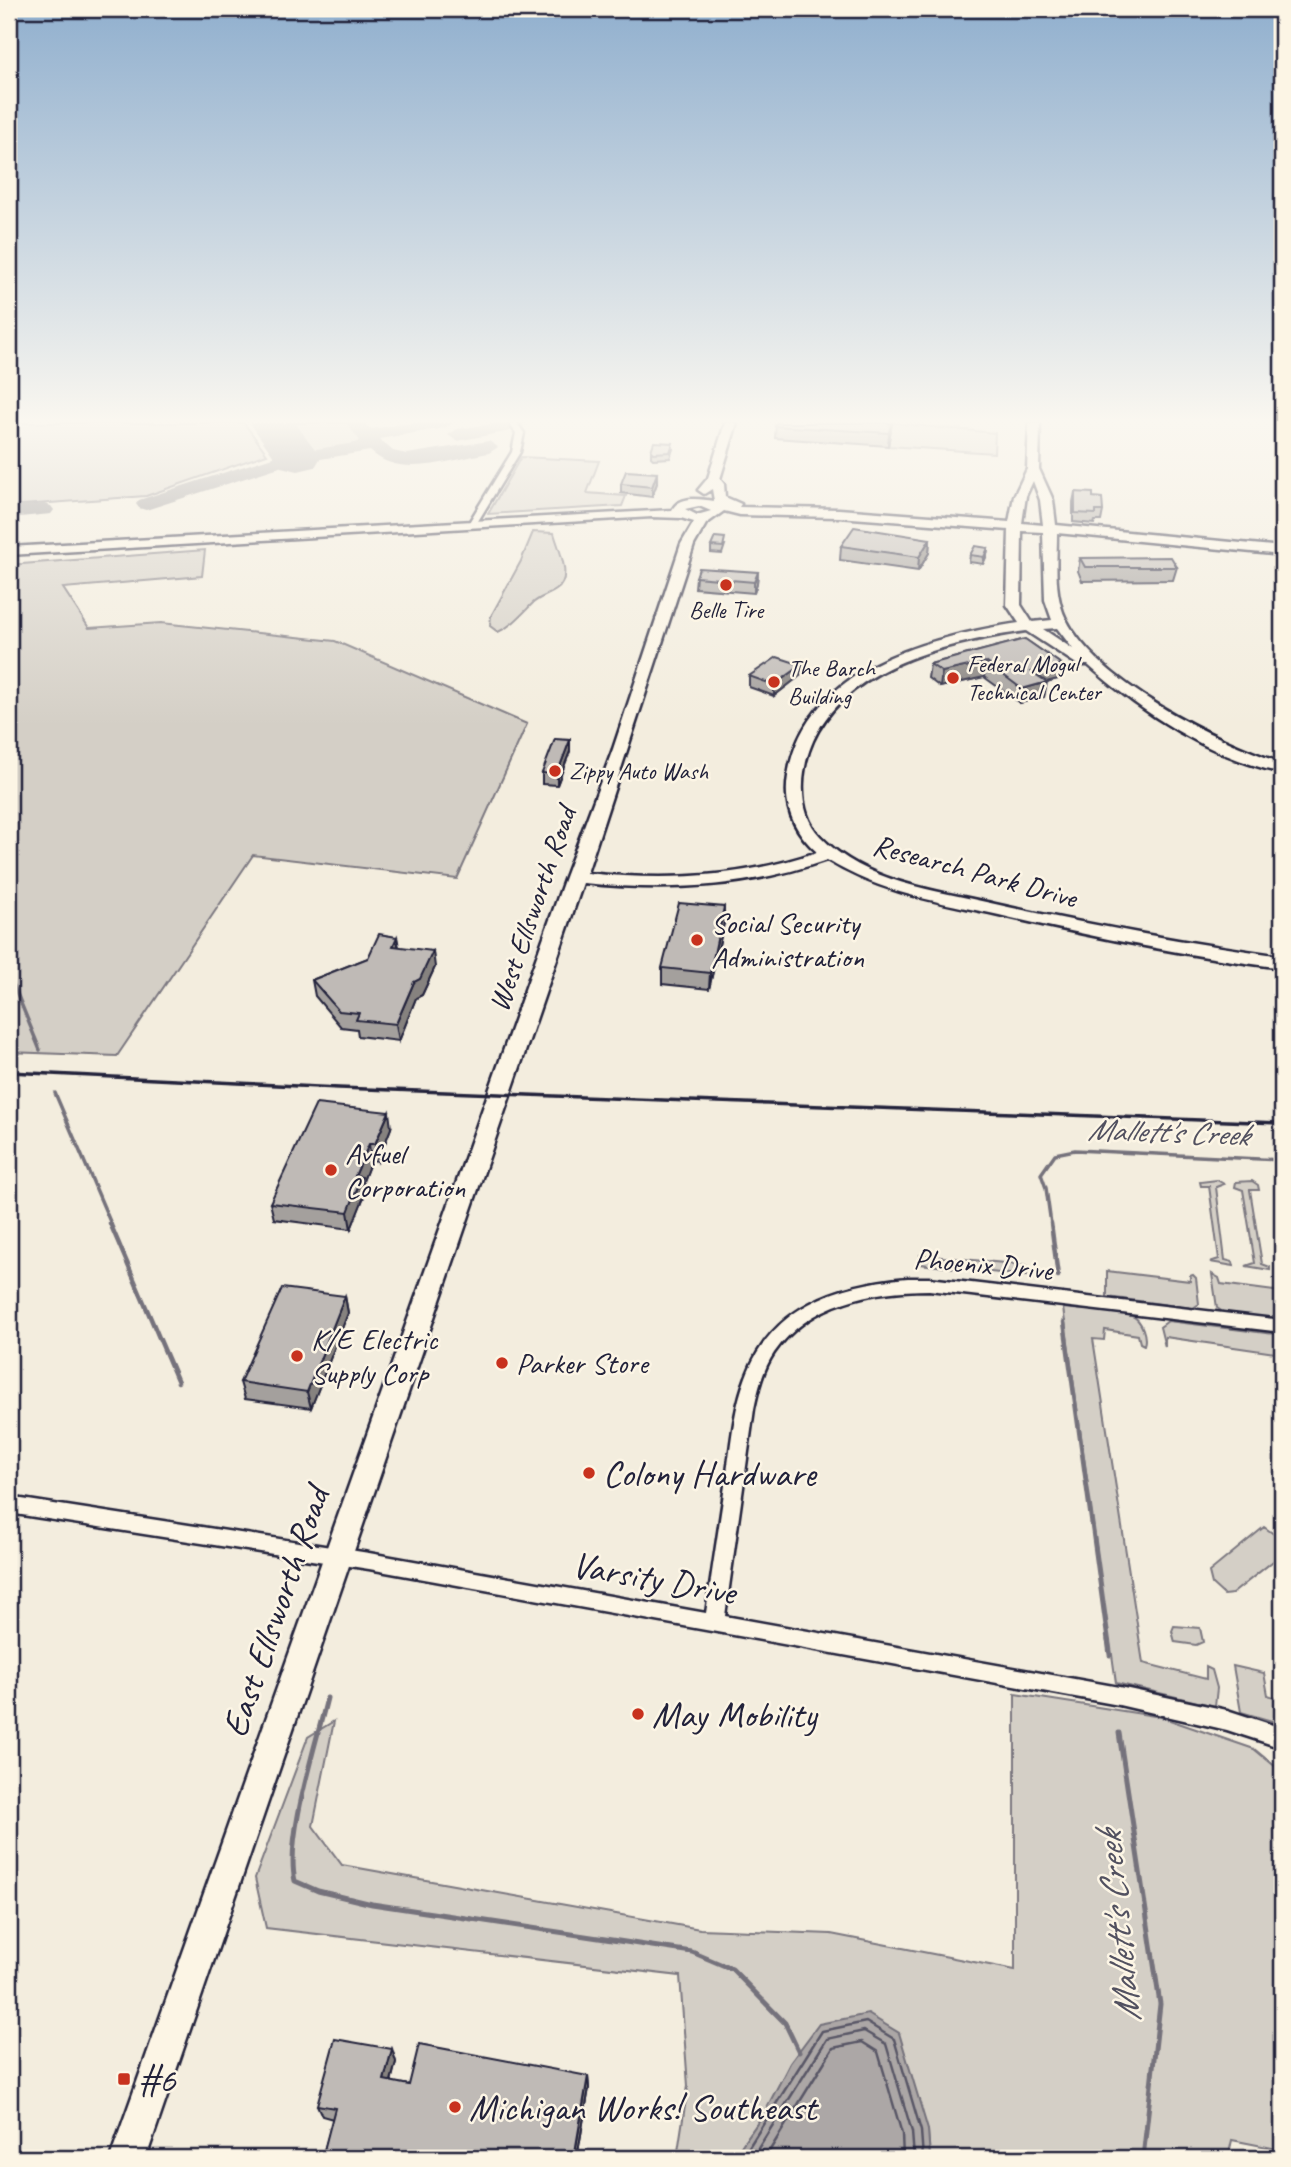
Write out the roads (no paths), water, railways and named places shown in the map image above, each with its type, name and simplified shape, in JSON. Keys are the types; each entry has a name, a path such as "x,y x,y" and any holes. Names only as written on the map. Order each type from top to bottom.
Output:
{"main road":[{"path":"9,551 470,524"},
{"name":"West Ellsworth Road","path":"684,524 683,540 688,544"},
{"name":"West Ellsworth Road","path":"500,1094 622,744 688,544 699,524"},
{"path":"912,524 1015,533 1177,541 1282,551"},
{"path":"1016,524 1014,596 1017,612 1028,626 1087,665 1109,675 1188,730 1282,768"},
{"path":"1042,605 1049,524"},
{"path":"1050,535 1090,544 1282,556"},
{"path":"1090,544 1154,546 1177,541"},
{"path":"1014,596 1019,602 1042,605 1109,675"},
{"name":"Research Park Drive","path":"1060,623 963,638 909,655 865,678 826,709 804,743 798,760 795,791 803,822 812,839 830,853 870,876 920,892 1152,943 1282,962"},
{"path":"574,877 642,884 707,883 779,871 830,853"},
{"name":"East Ellsworth Road","path":"128,2158 436,1270 500,1094"}],"street":[{"name":"Phoenix Drive","path":"713,1623 745,1409 752,1381 760,1363 781,1332 829,1301 904,1282 929,1283 1282,1326"},
{"name":"Varsity Drive","path":"9,1506 339,1556 1119,1696 1227,1720 1282,1738"}],"water":[{"path":"868,2014 899,2033 928,2130 930,2158 733,2158 763,2115 790,2063 819,2024"}],"waterway":[{"path":"9,974 40,1050"},
{"path":"55,1093 111,1224"},
{"name":"Mallett's Creek","path":"1051,1224 1046,1188 1041,1174 1055,1154 1075,1150 1282,1160"},
{"path":"110,1223 178,1382"},
{"name":"Mallett's Creek","path":"1051,1223 1058,1276"},
{"name":"Mallett's Creek","path":"1064,1322 1108,1642"},
{"name":"Mallett's Creek","path":"1108,1640 1110,1655"},
{"path":"327,1698 298,1817 294,1841 295,1881 318,1891 372,1904 692,1952 732,1969 785,2023 799,2052"},
{"name":"Mallett's Creek","path":"1119,1733 1160,2004 1143,2158"}],"railway":[{"path":"9,1072 339,1088 1282,1123"}],"place":[{"name":"Belle Tire","path":"726,585"},
{"name":"Federal Mogul Technical Center","path":"953,678"},
{"name":"The Barch Building","path":"774,682"},
{"name":"Zippy Auto Wash","path":"555,771"},
{"name":"Social Security Administration","path":"697,940"},
{"name":"Avfuel Corporation","path":"331,1170"},
{"name":"K/E Electric Supply Corp","path":"297,1356"},
{"name":"Parker Store","path":"502,1363"},
{"name":"Colony Hardware","path":"589,1473"},
{"name":"May Mobility","path":"638,1714"},
{"name":"#6","path":"124,2079"},
{"name":"Michigan Works! Southeast","path":"455,2107"}]}
